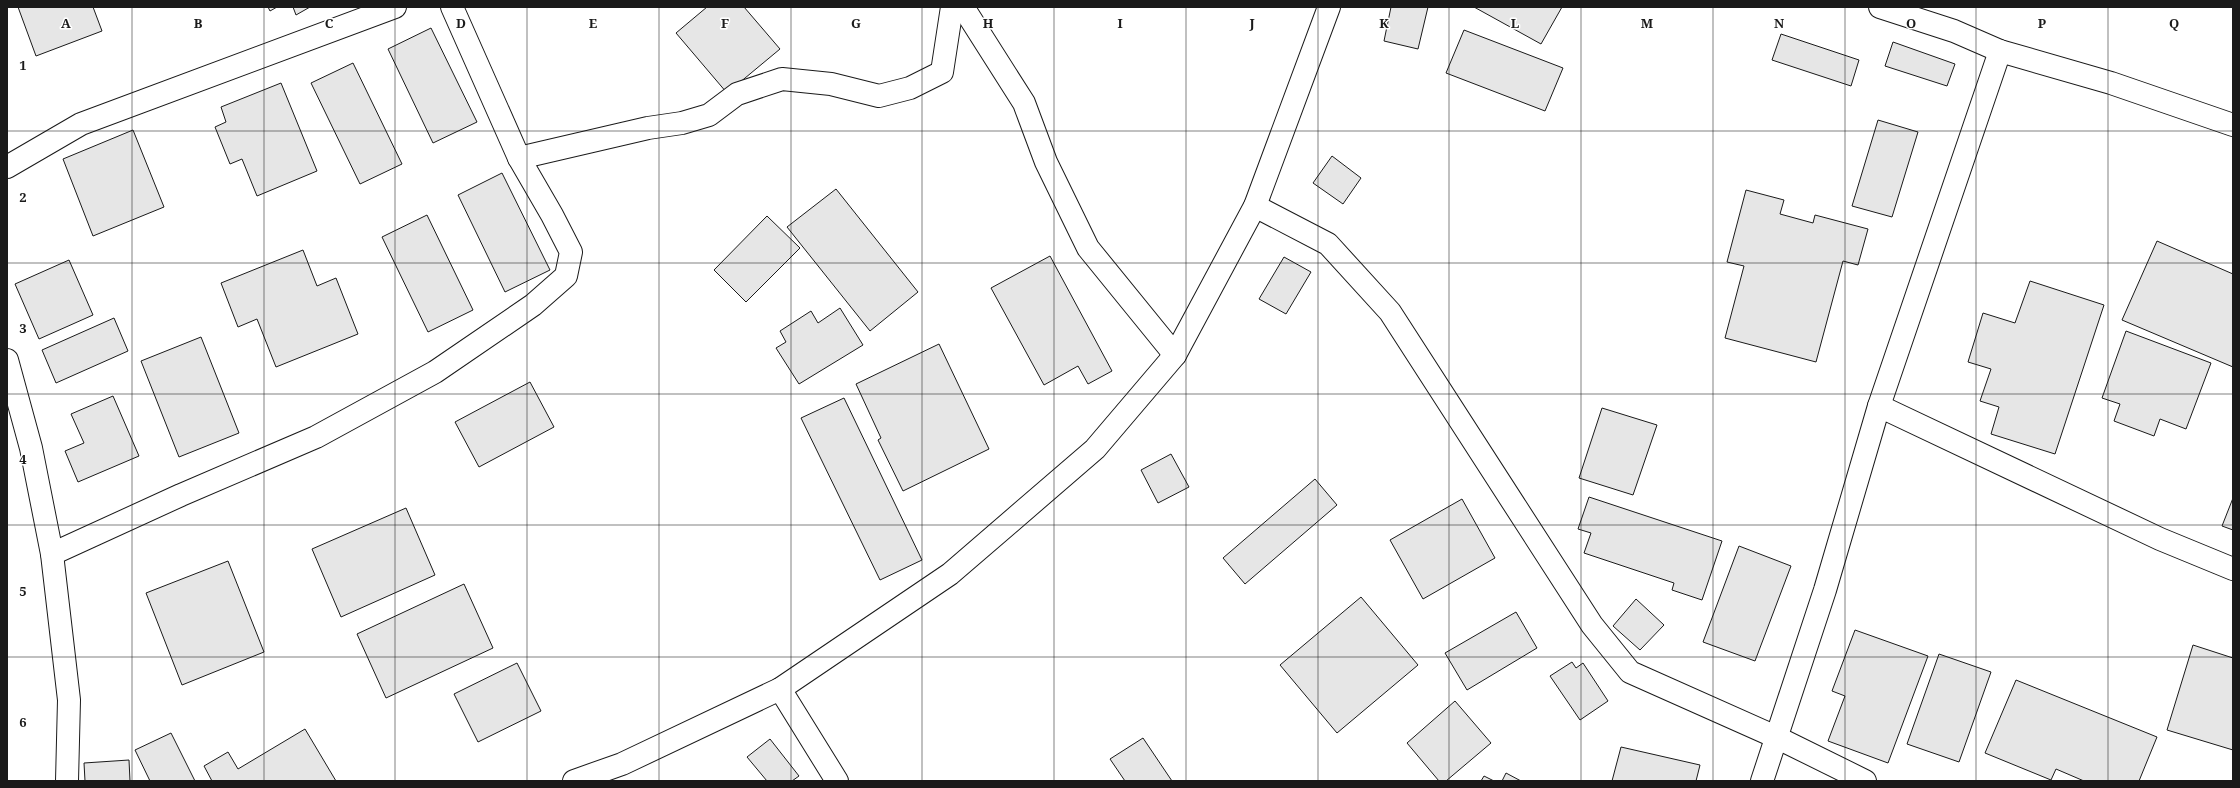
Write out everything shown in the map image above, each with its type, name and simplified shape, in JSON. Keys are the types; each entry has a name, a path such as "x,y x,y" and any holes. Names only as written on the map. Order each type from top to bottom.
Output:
{"street":[{"path":"7,166 81,124 395,7"},
{"path":"52,554 181,495 316,437 435,372 533,305 566,276 571,252 552,215 519,158 452,7"},
{"path":"519,158 648,128 682,123 709,115 737,94 782,80 831,84 879,96 910,88 942,72 952,7"},
{"path":"963,7 1024,103 1046,162 1088,248 1175,355"},
{"path":"574,781 622,764 780,689 950,574 1095,449 1175,355 1256,206 1329,7"},
{"path":"1880,7 1954,31 2000,51 2111,83 2233,125"},
{"path":"1762,781 1826,590 1879,406 2000,51"},
{"path":"1256,206 1328,244 1390,312 1592,625 1630,672 1776,737 1865,781"},
{"path":"7,360 31,448 52,554 69,700 67,781"},
{"path":"1879,406 2160,539 2233,569"},
{"path":"780,689 837,781"}],"building":[{"path":"18,7 93,7 102,31 36,56"},
{"path":"268,7 277,7 270,11"},
{"path":"293,7 310,7 296,15"},
{"path":"707,7 744,7 780,49 727,93 676,33"},
{"path":"1391,7 1428,7 1418,49 1384,41"},
{"path":"1474,7 1562,7 1541,44"},
{"path":"431,28 477,122 433,143 388,49"},
{"path":"1464,30 1563,68 1545,111 1446,73"},
{"path":"1781,34 1859,60 1851,86 1772,60"},
{"path":"1893,42 1955,64 1947,86 1885,66"},
{"path":"353,63 402,164 360,184 311,83"},
{"path":"281,83 317,171 257,196 242,159 230,164 215,127 226,122 221,107"},
{"path":"1878,120 1918,132 1892,217 1852,206"},
{"path":"133,130 164,207 93,236 63,159"},
{"path":"1332,156 1361,178 1343,204 1313,183"},
{"path":"502,173 550,270 505,292 458,195"},
{"path":"836,189 918,292 870,331 787,227"},
{"path":"1746,190 1784,200 1780,214 1813,223 1815,215 1868,229 1858,265 1843,261 1816,362 1725,338 1744,266 1727,262"},
{"path":"427,215 473,310 428,332 382,237"},
{"path":"767,216 800,248 746,302 714,270"},
{"path":"2157,241 2233,274 2233,367 2122,320"},
{"path":"303,250 317,286 336,278 358,334 276,367 257,319 238,327 221,283"},
{"path":"1050,256 1112,371 1088,384 1078,366 1044,385 991,288"},
{"path":"1284,257 1311,272 1286,314 1259,299"},
{"path":"69,260 93,315 39,339 15,284"},
{"path":"2030,281 2104,305 2055,454 1991,434 1999,407 1980,401 1991,369 1968,362 1983,313 2015,323"},
{"path":"840,308 863,345 799,384 776,348 786,342 780,331 811,311 818,323"},
{"path":"114,318 128,351 56,383 42,350"},
{"path":"2126,331 2211,363 2186,429 2160,419 2154,436 2114,421 2120,404 2102,398"},
{"path":"201,337 239,433 179,457 141,361"},
{"path":"939,344 989,449 903,491 878,440 881,438 856,384"},
{"path":"530,382 554,427 479,467 455,422"},
{"path":"113,396 139,456 78,482 65,451 84,443 71,414"},
{"path":"844,398 922,560 880,580 801,418"},
{"path":"1602,408 1657,425 1633,495 1579,478"},
{"path":"1171,454 1189,487 1158,503 1141,470"},
{"path":"1315,479 1337,505 1245,584 1223,558"},
{"path":"1589,497 1722,541 1702,600 1672,590 1674,583 1584,553 1591,533 1578,529"},
{"path":"2233,498 2233,530 2222,526"},
{"path":"1462,499 1495,558 1423,599 1390,540"},
{"path":"406,508 435,575 341,617 312,549"},
{"path":"1739,546 1791,566 1755,661 1703,642"},
{"path":"228,561 264,652 182,685 146,593"},
{"path":"464,584 493,648 386,698 357,634"},
{"path":"1361,597 1418,665 1337,733 1280,665"},
{"path":"1636,599 1664,625 1640,650 1613,626"},
{"path":"1516,612 1537,648 1467,690 1445,653"},
{"path":"1855,630 1928,656 1888,763 1828,741 1845,696 1832,691"},
{"path":"2193,645 2233,658 2233,750 2167,730"},
{"path":"1939,654 1991,672 1959,762 1907,744"},
{"path":"1572,662 1576,668 1583,663 1608,701 1580,720 1550,676"},
{"path":"517,663 541,711 478,742 454,694"},
{"path":"2016,680 2157,737 2139,781 2084,781 2056,769 2051,780 1985,753"},
{"path":"1455,701 1491,743 1446,781 1439,781 1407,743"},
{"path":"305,729 336,781 212,781 204,766 228,752 238,769"},
{"path":"171,733 195,781 150,781 135,750"},
{"path":"1143,738 1172,781 1125,781 1110,759"},
{"path":"770,739 799,776 792,781 767,781 747,757"},
{"path":"1621,747 1700,765 1696,781 1612,781"},
{"path":"129,760 130,781 85,781 84,763"},
{"path":"1506,773 1521,781 1502,781"},
{"path":"1484,776 1494,781 1481,781"}]}
